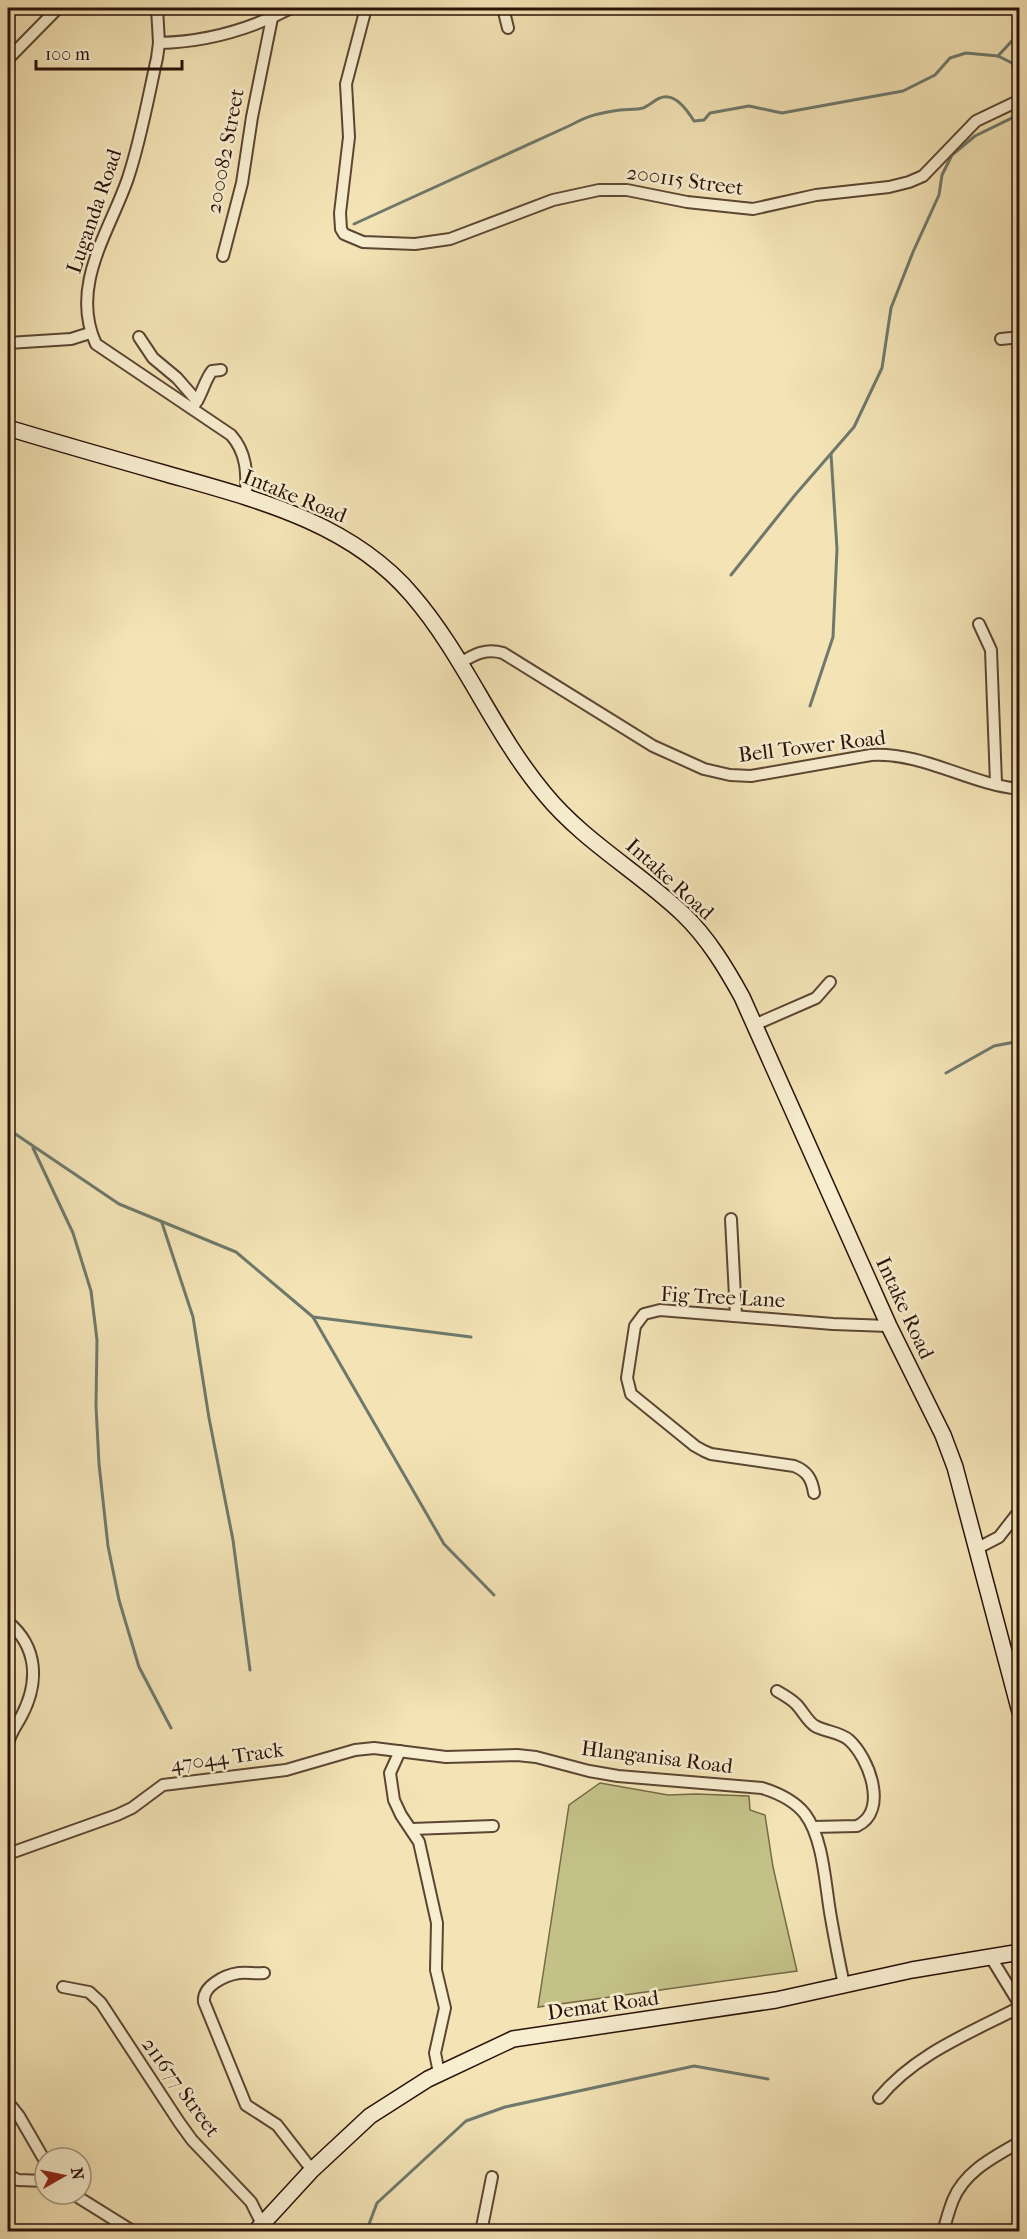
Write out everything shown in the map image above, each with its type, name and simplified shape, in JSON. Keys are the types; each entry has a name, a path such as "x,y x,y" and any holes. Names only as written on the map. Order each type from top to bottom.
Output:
{"street":[{"path":"8,59 58,8"},
{"name":"Luganda Road","path":"90,333 87,304 88,281 128,177 159,43 158,8"},
{"path":"159,43 219,35 272,18 291,8"},
{"name":"200115 Street","path":"366,8 346,84 349,137 340,213 341,229 344,234 380,244 415,244 450,239 553,200 599,190 627,190 687,202 753,209 816,195 883,188 909,182 922,176 976,121 1018,100"},
{"path":"503,8 508,28"},
{"name":"200082 Street","path":"223,256 242,183 252,117 272,18"},
{"path":"8,343 71,339 90,333 96,344 194,404 231,435 240,445 246,467 246,497"},
{"path":"139,337 153,358 177,378 194,404"},
{"path":"1001,339 1020,337"},
{"path":"194,404 205,380 212,371 221,370"},
{"name":"Intake Road","path":"8,428 246,497 315,522 344,537 410,592 436,625 508,745 545,794 590,838 684,915 703,935 730,975 889,1326 943,1435 955,1467 1020,1712"},
{"path":"979,624 991,650 996,783"},
{"name":"Bell Tower Road","path":"460,663 483,651 492,650 503,653 653,746 704,769 730,775 751,776 886,754 906,756 1020,789"},
{"path":"754,1025 816,998 830,982"},
{"path":"731,1219 736,1316"},
{"name":"Fig Tree Lane","path":"814,1493 809,1476 803,1470 794,1466 711,1454 696,1446 636,1400 628,1389 627,1378 635,1326 644,1314 660,1310 872,1327 889,1326"},
{"path":"976,1549 999,1537 1019,1511"},
{"path":"8,1622 27,1648 35,1672 30,1696 8,1744"},
{"path":"777,1691 797,1705 816,1726 840,1734 852,1743 863,1759 871,1780 874,1806 862,1823 857,1826 813,1827"},
{"name":"Hlanganisa Road","path":"323,1759 355,1750 374,1748 446,1757 536,1757 618,1776 762,1788 778,1793 790,1800 807,1816 813,1827 844,1985"},
{"path":"400,1751 390,1773 391,1784 396,1807 419,1842 437,1923 436,1970 445,2008 435,2053 439,2073"},
{"name":"47044 Track","path":"8,1854 117,1815 132,1808 162,1785 286,1770 323,1759"},
{"path":"412,1829 493,1826"},
{"name":"Demat Road","path":"259,2228 312,2170 370,2116 439,2073 513,2039 732,2008 922,1968 1020,1952"},
{"path":"879,2098 892,2082 912,2064 1020,2006 990,1956"},
{"path":"264,1972 253,1975 241,1973 210,1986 205,1992 204,2002 246,2105 276,2125 312,2170"},
{"name":"211677 Street","path":"63,1987 89,1992 101,2003 178,2122 251,2202 259,2228"},
{"path":"8,2102 36,2146"},
{"path":"943,2232 953,2200 961,2184 971,2173 1020,2142"},
{"path":"8,2175 18,2180 33,2181"},
{"path":"481,2232 492,2177"},
{"path":"92,2206 134,2232"}],"shaded area":[{"path":"600,1783 668,1795 749,1796 750,1810 765,1815 773,1867 797,1971 538,2007 569,1805"}],"waterway":[{"path":"354,224 595,115 643,108 665,97 680,103 694,121 704,120 710,113 749,106 782,113 903,91 935,75 950,58 966,53 998,56 1020,32"},
{"path":"998,56 1012,63 1020,86"},
{"path":"731,575 795,495 854,427 882,368 891,308 939,195 942,175 952,155 975,136 1020,114"},
{"path":"810,706 833,637 837,549 831,454"},
{"path":"946,1073 994,1046 1020,1041"},
{"path":"8,1129 119,1204 236,1252 313,1317 444,1544 494,1595"},
{"path":"33,1148 73,1233 91,1291 97,1340 96,1406 99,1464 108,1546 119,1600 139,1667 171,1728"},
{"path":"162,1223 193,1317 209,1418 233,1540 250,1670"},
{"path":"313,1317 471,1337"},
{"path":"366,2232 377,2203 466,2121 505,2107 694,2066 768,2079"}]}
